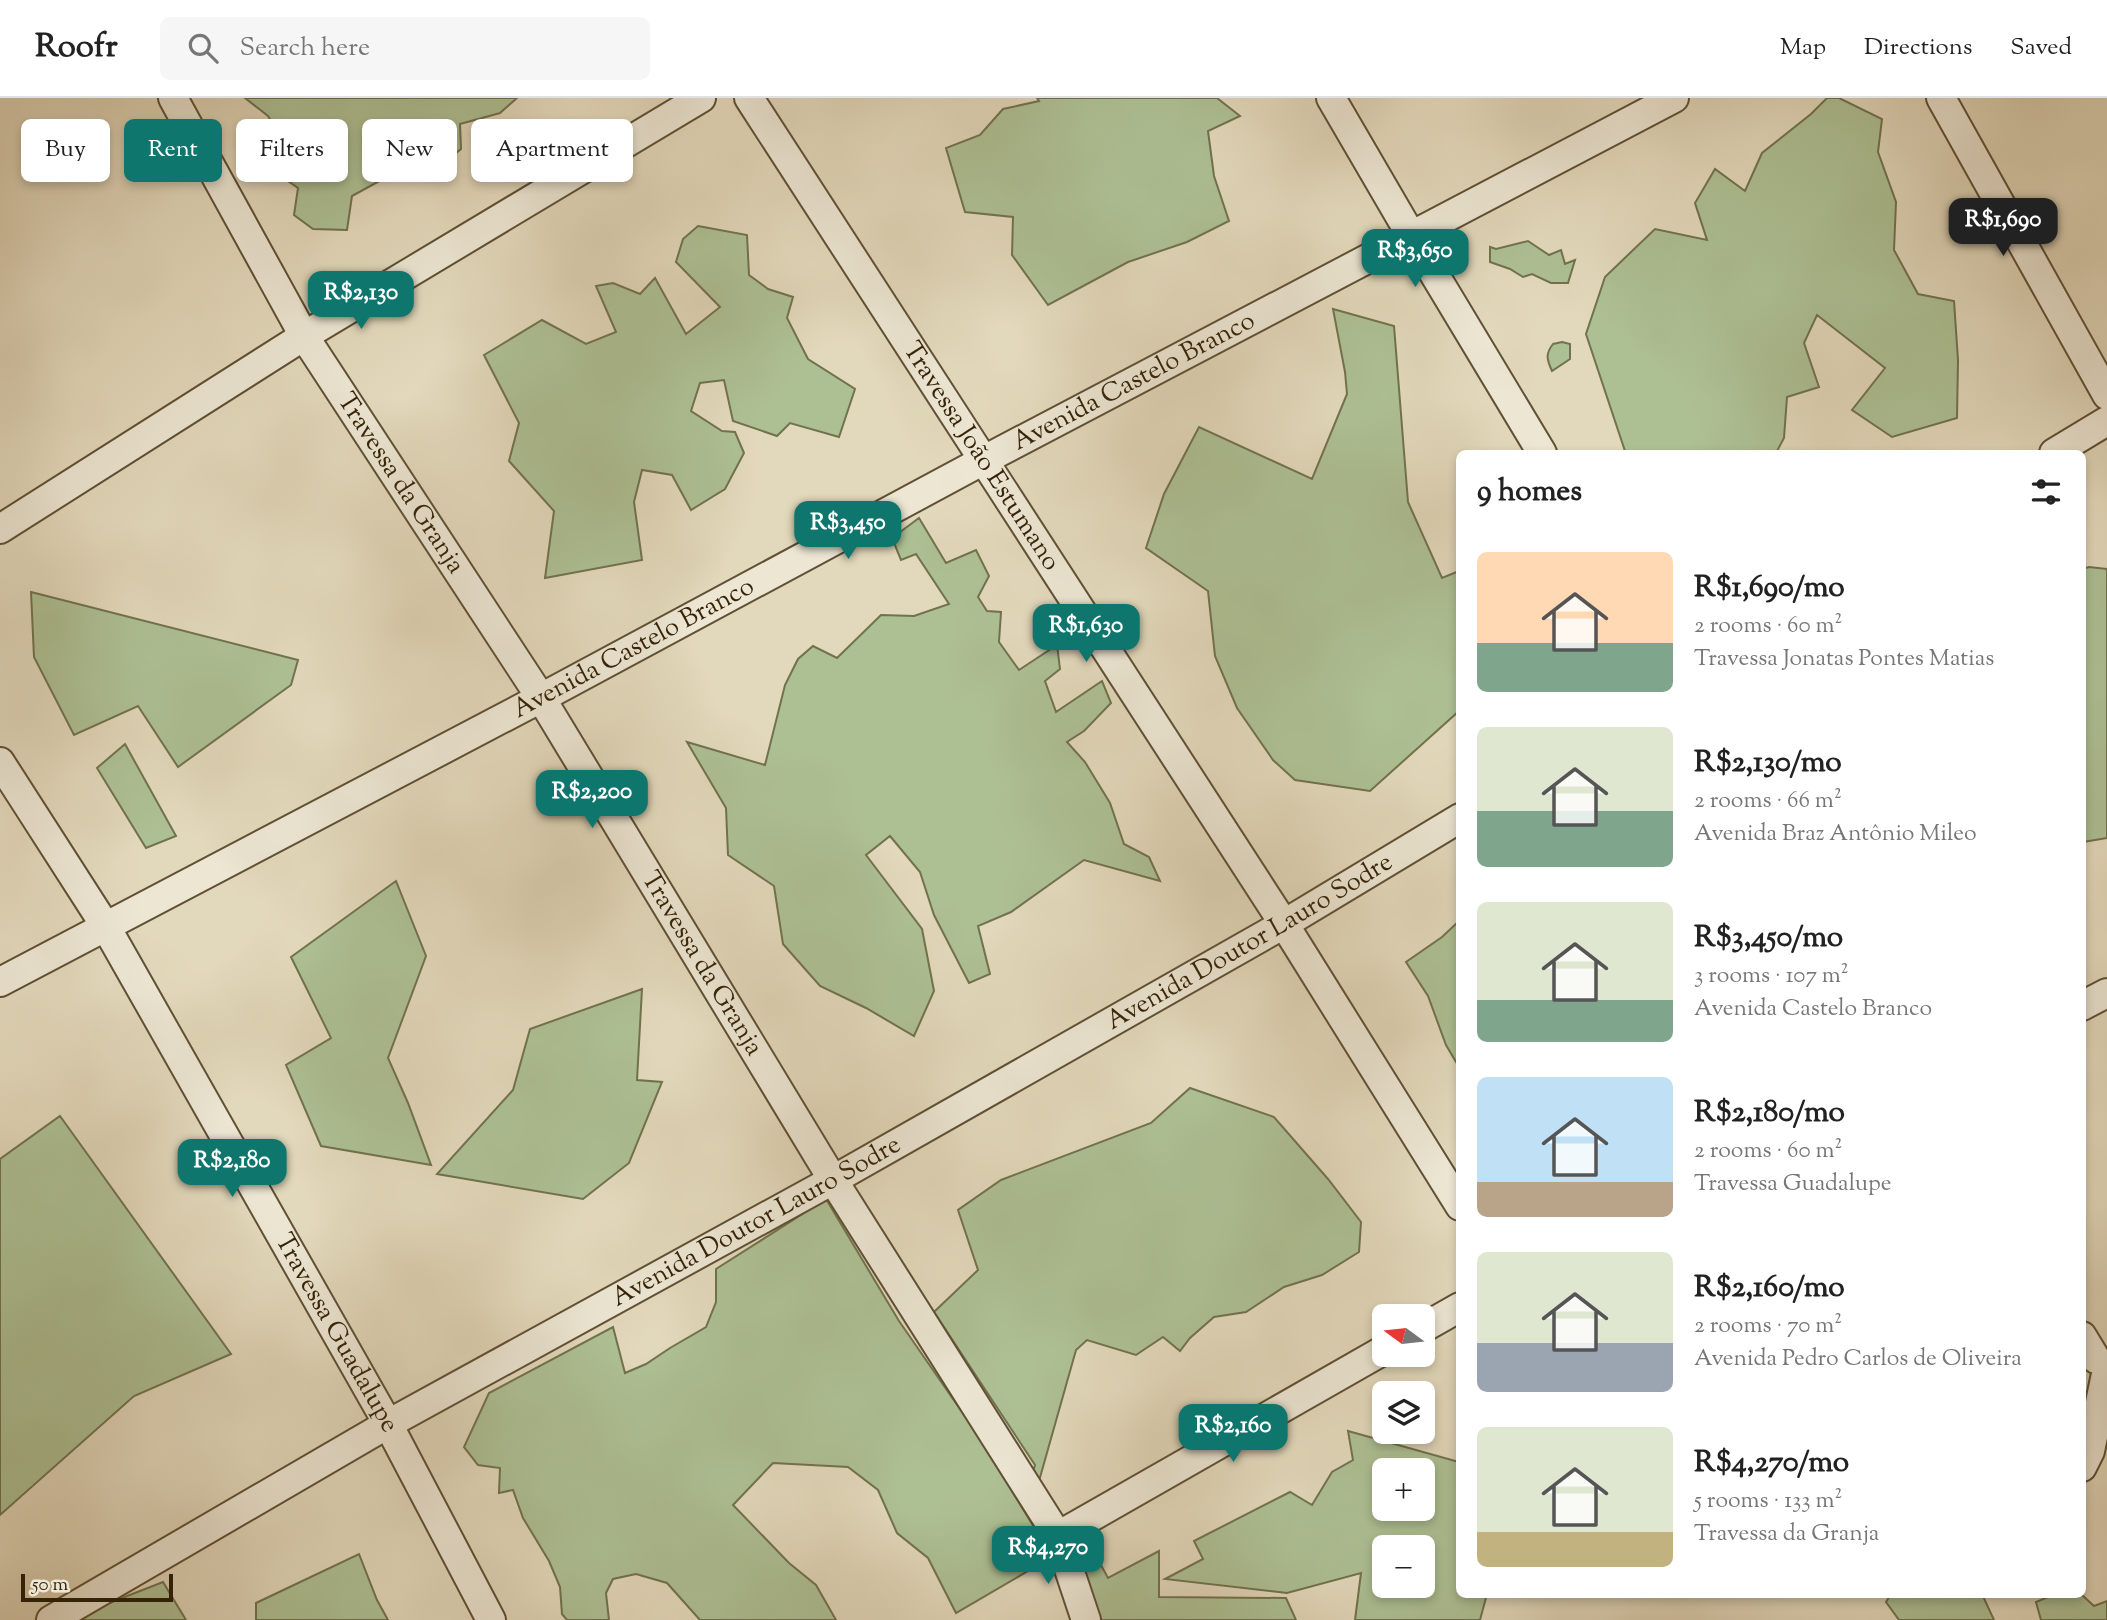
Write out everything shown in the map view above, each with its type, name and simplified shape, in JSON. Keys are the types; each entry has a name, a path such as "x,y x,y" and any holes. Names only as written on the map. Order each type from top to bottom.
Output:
{"street":[{"name":"Travessa da Granja","path":"173,98 304,336 541,698 834,1180 1058,1536 1086,1620"},
{"path":"0,529 304,336 701,98"},
{"name":"Travessa João Estumano","path":"749,98 1284,924 1456,1200"},
{"path":"1331,98 1540,450"},
{"name":"Avenida Castelo Branco","path":"0,982 541,698 984,460 1675,98"},
{"path":"1941,98 2107,395"},
{"path":"2059,450 2107,421"},
{"name":"Travessa Guadalupe","path":"0,762 106,927 388,1424 491,1620"},
{"name":"Avenida Doutor Lauro Sodre","path":"51,1620 388,1424 834,1180 1284,924 1456,820"},
{"path":"2086,1004 2107,993"},
{"path":"1435,1321 1456,1309"},
{"path":"1058,1536 1372,1357"},
{"path":"2086,1459 2090,1451 2095,1357"}],"green space":[{"path":"245,98 517,98 500,113 460,124 461,149 457,152 457,119 362,119 362,182 378,182 352,196 347,230 313,229 294,215 298,188 289,182 348,182 348,119 270,119"},
{"path":"1037,98 1217,98 1240,116 1208,131 1214,176 1229,221 1187,242 1128,262 1048,305 1012,255 1013,217 965,212 946,148 980,135 1003,109 1039,101"},
{"path":"1827,98 1839,98 1882,119 1878,152 1896,202 1894,250 1918,294 1954,301 1958,360 1957,418 1892,437 1852,410 1885,368 1817,315 1804,343 1819,387 1787,397 1784,438 1778,450 1625,450 1586,334 1605,277 1655,229 1707,240 1695,203 1715,169 1745,191 1762,153"},
{"path":"698,226 747,235 749,275 768,289 793,297 787,318 808,359 855,389 839,437 790,423 777,436 733,421 724,380 700,383 691,411 722,431 735,432 744,453 725,489 691,510 672,475 642,470 634,502 642,560 545,578 554,511 509,461 519,423 484,355 542,320 586,344 616,332 596,286 613,283 640,294 655,278 686,334 720,307 676,262 683,239"},
{"path":"1528,241 1549,255 1561,250 1565,264 1575,260 1568,283 1551,283 1532,274 1523,277 1490,262 1490,247 1496,249"},
{"path":"1333,309 1394,326 1408,502 1442,578 1456,572 1456,714 1370,791 1295,780 1273,760 1237,708 1215,656 1208,591 1146,548 1164,494 1199,427 1312,479 1347,394"},
{"path":"1553,344 1570,344 1570,359 1552,371 1548,360 1549,351"},
{"path":"919,518 946,563 976,550 989,576 978,597 987,611 1001,612 999,642 1019,670 1057,645 1060,669 1045,681 1056,712 1102,681 1111,703 1084,731 1067,742 1085,762 1110,803 1124,844 1149,857 1160,881 1084,860 1011,912 978,926 990,974 969,983 934,915 920,872 890,836 866,855 922,929 934,991 914,1036 866,1008 820,986 783,944 774,886 728,855 726,808 687,742 765,765 785,685 798,659 813,646 837,658 881,615 914,616 949,604 916,554 901,560 892,538"},
{"path":"2086,568 2107,569 2107,838 2086,842"},
{"path":"31,592 298,660 291,685 178,767 138,706 74,735 34,657"},
{"path":"125,744 176,836 146,848 97,768"},
{"path":"396,881 426,956 388,1058 431,1165 321,1146 286,1065 331,1038 291,957"},
{"path":"1456,924 1456,1062 1446,1045 1428,996 1406,962"},
{"path":"642,989 637,1080 662,1082 629,1163 583,1199 437,1174 513,1090 530,1029"},
{"path":"1190,1088 1274,1117 1361,1222 1359,1252 1322,1275 1284,1287 1246,1312 1214,1317 1190,1338 1180,1351 1163,1337 1136,1355 1087,1340 1076,1350 1039,1481 1031,1479 1035,1465 934,1312 978,1270 958,1210 1001,1180 1151,1123"},
{"path":"60,1116 231,1354 134,1396 0,1515 0,1159"},
{"path":"826,1199 899,1321 980,1438 1052,1557 956,1613 928,1558 897,1533 878,1490 848,1467 773,1463 733,1505 789,1563 816,1585 836,1620 700,1620 667,1583 636,1574 613,1579 606,1593 609,1620 567,1620 562,1614 560,1587 549,1561 523,1518 513,1490 499,1493 500,1468 478,1465 464,1447 489,1393 613,1327 625,1373 646,1364 706,1327 716,1302 716,1269"},
{"path":"1348,1431 1372,1438 1372,1444 1395,1444 1456,1461 1456,1598 1486,1598 1480,1620 1355,1620 1361,1573 1287,1593 1165,1579 1203,1559 1194,1541 1290,1492 1312,1505 1332,1472 1353,1460"},
{"path":"1070,1540 1088,1541 1108,1578 1159,1551 1159,1597 1286,1598 1296,1620 1097,1620"},
{"path":"359,1554 388,1620 256,1620 256,1603"},
{"path":"163,1582 186,1620 74,1620 99,1607"},
{"path":"1888,1598 1984,1598 1994,1620 1899,1620 1886,1602"},
{"path":"2046,1598 2085,1598 2094,1606 2107,1601 2107,1620 2041,1620 2036,1602"}]}
